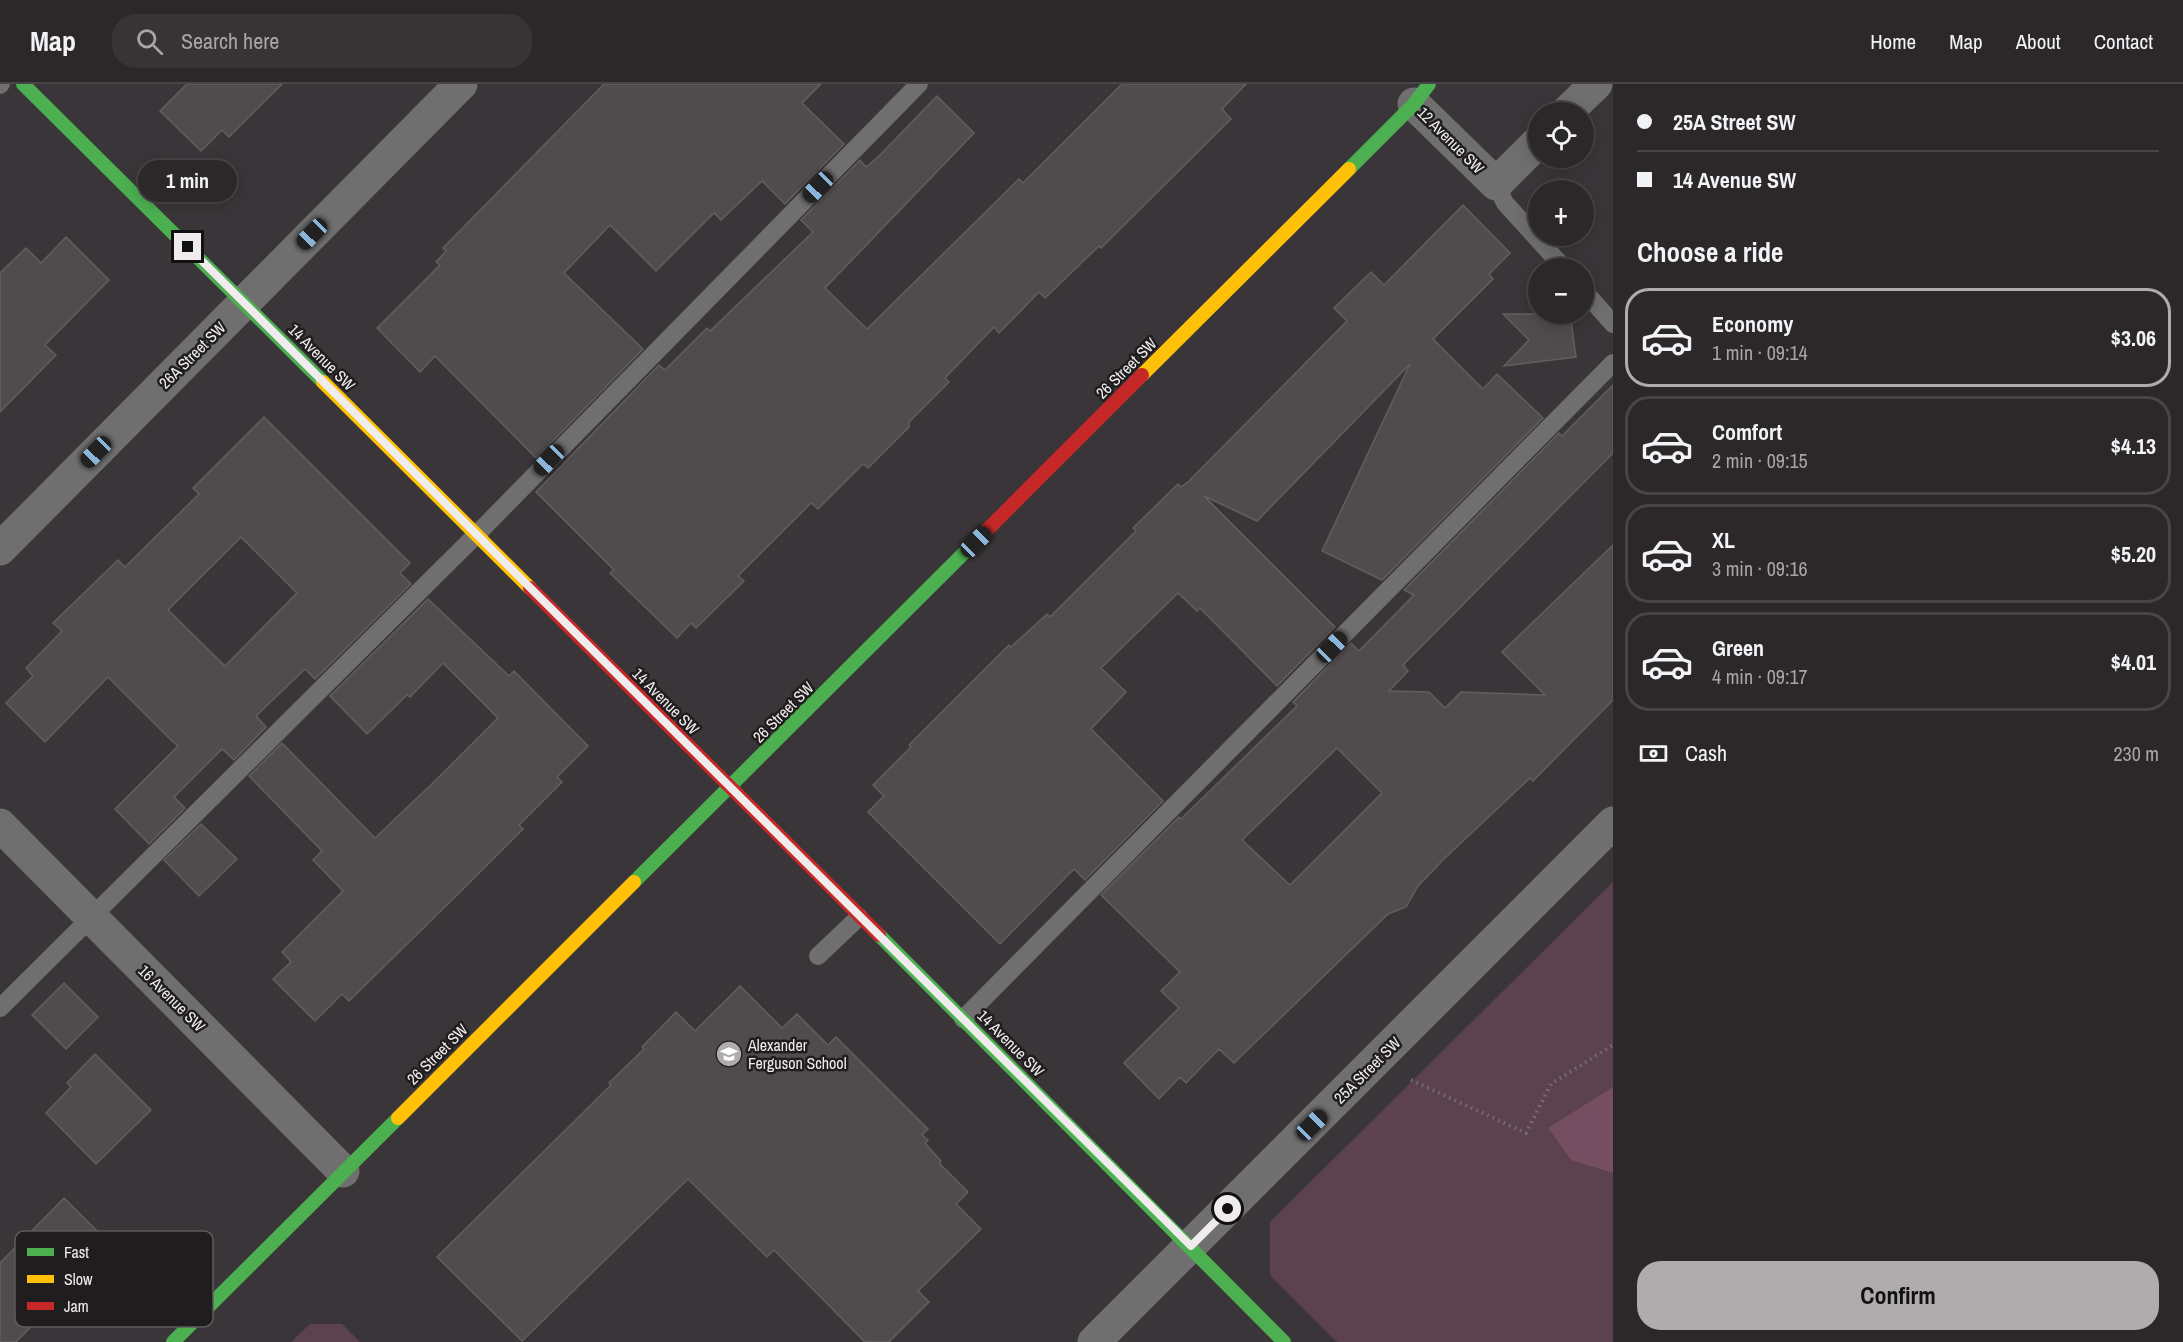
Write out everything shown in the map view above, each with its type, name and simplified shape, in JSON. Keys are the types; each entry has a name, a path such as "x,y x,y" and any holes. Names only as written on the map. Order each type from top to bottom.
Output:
{"street":[{"name":"14 Avenue SW","path":"23,84 477,534 729,789 1191,1246 1284,1342"},
{"name":"26A Street SW","path":"0,549 461,84"},
{"name":"26 Street SW","path":"213,1302 729,789 1422,94 1441,84"},
{"path":"1578,102 1596,84"},
{"name":"12 Avenue SW","path":"1422,94 1496,184 1528,152"},
{"name":"25A Street SW","path":"1094,1342 1613,823"},
{"name":"16 Avenue SW","path":"0,825 343,1171"},
{"name":"26 Street SW","path":"173,1342 188,1327"}],"lane":[{"path":"0,1008 477,534 919,84"},
{"path":"1496,184 1505,203 1555,258"},
{"path":"1594,302 1613,324"},
{"path":"963,1019 1613,363"},
{"path":"818,956 859,917"}],"path":[{"path":"1406,1077 1526,1133 1551,1084 1613,1045"}],"shaded area":[{"path":"1613,882 1613,1342 1337,1342 1270,1275 1270,1222"},
{"path":"1613,1087 1613,1173 1571,1160 1548,1128"},
{"path":"310,1324 342,1324 360,1342 291,1342"}],"building":[{"path":"187,84 282,84 229,137 222,130 201,151 160,111"},
{"path":"604,84 821,84 802,103 844,144 785,204 762,181 721,220 714,213 656,271 610,225 564,273 643,349 536,458 435,356 420,372 377,328 440,265 436,262 446,251 443,248"},
{"path":"1122,84 1246,84 1222,109 1231,119 1101,248 1099,246 1045,298 1039,292 999,333 994,327 945,378 949,382 909,422 909,427 868,468 863,464 818,509 811,503 738,576 744,581 696,628 691,623 677,638 610,573 614,570 536,492 659,365 665,370 707,328 710,331 813,232 801,220 860,160 866,167 880,155 937,96 974,133 825,288 867,329 1019,179 1023,183"},
{"path":"1463,205 1510,253 1489,274 1493,279 1433,339 1483,389 1497,374 1543,418 1382,580 1322,551 1410,364 1257,521 1204,496 1335,627 1277,686 1200,608 1197,611 1178,593 1101,668 1126,692 1091,729 1163,801 1085,880 1074,869 1000,944 868,812 884,796 873,785 911,747 909,745 1009,645 1011,647 1047,614 1050,617 1136,531 1133,528 1178,484 1181,487 1189,481 1347,321 1334,308 1371,272 1384,285"},
{"path":"66,237 109,280 45,345 56,355 0,412 0,273 26,248 41,263"},
{"path":"1503,314 1528,314 1528,324 1571,324 1576,357 1504,366 1529,340"},
{"path":"1613,385 1613,453 1403,665 1408,671 1389,691 1429,692 1445,708 1461,692 1545,695 1502,652 1613,545 1613,700 1533,781 1530,778 1445,858 1418,886 1406,907 1388,914 1234,1063 1219,1049 1186,1083 1180,1077 1159,1099 1124,1063 1179,1008 1161,991 1180,972 1101,895 1179,817 1181,819 1297,706 1293,702 1351,643 1359,651 1414,595 1404,590 1559,433 1562,436","holes":["1337,748 1382,793 1290,885 1242,840"]},
{"path":"264,417 410,563 400,573 411,584 315,679 305,669 256,716 266,727 234,760 222,749 174,797 185,808 149,844 115,809 178,746 108,677 45,742 6,703 33,676 26,668 62,631 53,623 118,560 125,567 199,494 193,488","holes":["241,537 297,593 225,666 168,610"]},
{"path":"428,599 509,676 514,671 588,746 557,777 562,782 519,825 523,829 349,1001 342,994 315,1021 273,979 291,962 282,952 343,891 313,860 322,851 249,776 282,743 375,838 437,779 498,718 443,663 410,697 407,695 367,734 330,696"},
{"path":"201,824 237,859 199,896 164,860"},
{"path":"64,983 98,1017 66,1049 32,1015"},
{"path":"740,986 782,1028 797,1014 828,1045 836,1037 928,1129 922,1135 928,1140 925,1143 941,1161 939,1163 968,1192 956,1204 981,1229 918,1291 929,1302 889,1342 865,1342 774,1250 767,1257 688,1179 522,1341 437,1257 611,1085 609,1083 644,1049 642,1047 676,1012 695,1031"},
{"path":"95,1054 151,1110 96,1164 46,1113 71,1087 67,1083"},
{"path":"64,1198 97,1231 32,1231"},
{"path":"15,1248 15,1327 31,1327 16,1342 0,1342 0,1263"}],"traffic: fast":[{"path":"23,84 323,382"},
{"path":"1349,169 1414,104 1429,84"},
{"path":"634,882 969,548"},
{"path":"879,935 1284,1342"},
{"path":"213,1302 398,1118"},
{"path":"173,1342 188,1327"}],"traffic: slow":[{"path":"1142,375 1349,169"},
{"path":"323,382 530,588"},
{"path":"398,1118 634,882"}],"traffic: jam":[{"path":"969,548 1142,375"},
{"path":"530,588 879,935"}],"place":[{"name":"Alexander Ferguson School","path":"729,1054"}],"route":[{"path":"188,247 729,789 1191,1246 1228,1209"}]}
